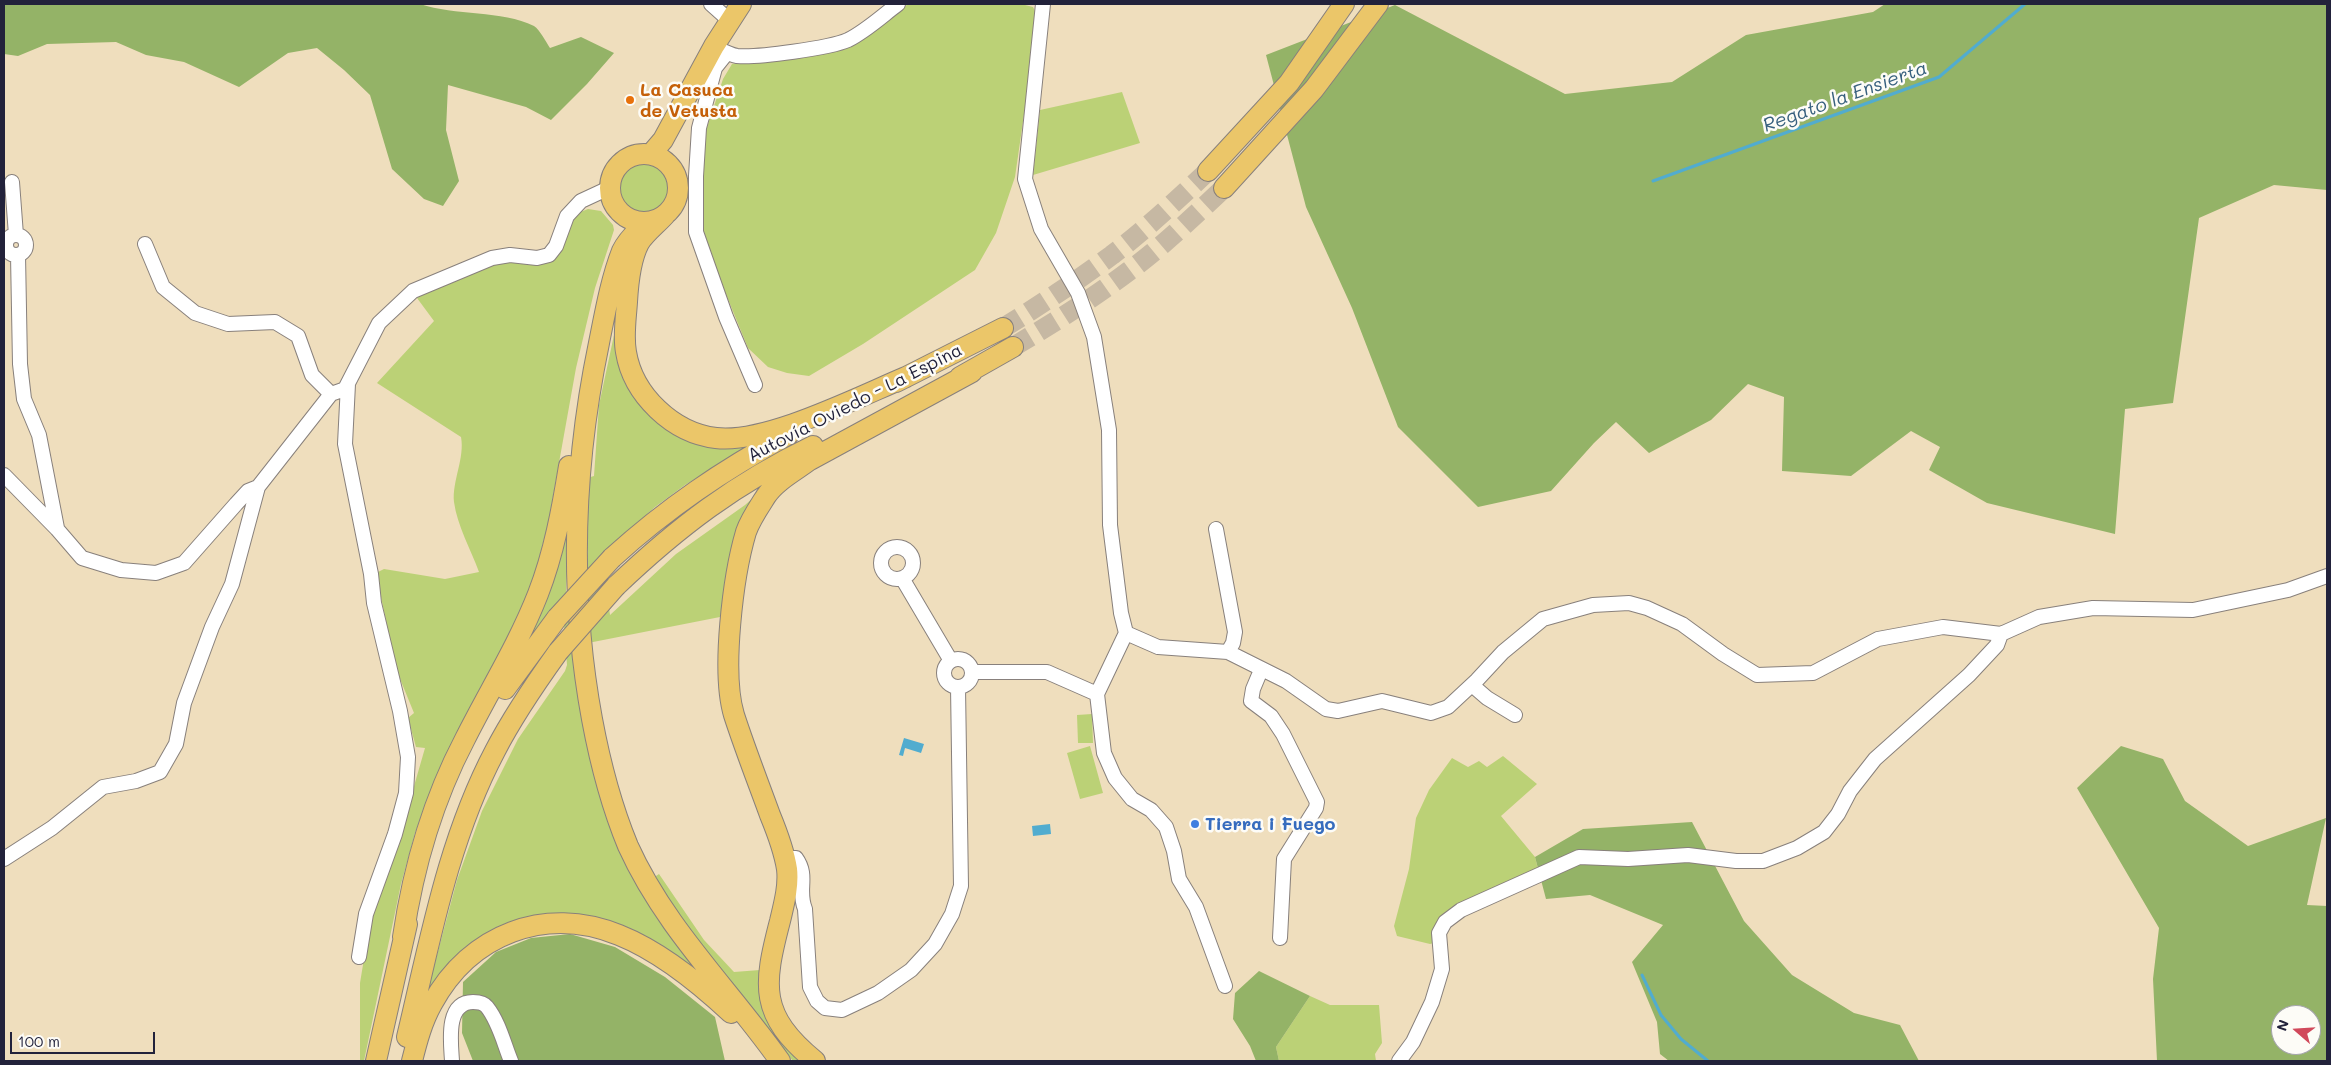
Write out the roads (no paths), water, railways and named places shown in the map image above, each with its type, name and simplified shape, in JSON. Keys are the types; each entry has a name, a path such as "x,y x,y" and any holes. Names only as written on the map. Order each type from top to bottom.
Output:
{"highway":[{"path":"651,154 663,140 721,50 730,20 741,4"},
{"path":"1208,171 1289,83 1344,4"},
{"path":"1224,188 1314,89 1378,4"},
{"path":"670,165 674,122"},
{"path":"623,250 617,211 611,200 609,188 612,173 619,163 636,154 651,154 660,157 670,165 678,182 678,193 674,205 639,243 628,280 626,352 632,370 646,397 668,419 684,429 715,438 742,438 801,420 906,377"},
{"path":"617,211 626,218 645,223"},
{"path":"665,215 645,223 633,235 623,250 606,308 593,369 584,433 576,546 580,644 600,755 621,828 658,902 685,941 755,1026 780,1061"},
{"path":"404,937 409,893 443,787 465,739 515,646 538,594 556,536 576,415 590,349 606,308"},
{"name":"Autovía Oviedo - La Espina","path":"376,1061 404,937 433,832 469,749 498,700 534,646 557,618 612,558 668,509 745,458 799,428 1003,328"},
{"name":"Autovía Oviedo - La Espina","path":"402,1061 451,858 466,816 494,751 532,688 558,652 616,586 689,521 748,481 790,458 972,372 1013,347"},
{"path":"815,1061 787,1035 774,1011 768,991 768,968 788,883 785,858 731,701 728,669 732,606 746,530 768,494 786,477 810,460 972,372"},
{"path":"412,1061 421,1027 432,1004 446,982 462,964 500,936 526,927 552,923 588,925 605,930 621,936 658,957 715,999 780,1061"}],"street":[{"path":"711,4 730,20"},
{"path":"755,385 726,317 696,232 696,176 700,128 721,50 745,56 831,46 848,40 864,30 898,4"},
{"path":"1043,4 1025,179 1041,229 1078,292 1094,337 1109,430 1110,525 1121,613 1126,633 1097,694 1104,754 1115,778 1132,799 1151,810 1166,827 1174,851 1179,879 1196,907 1225,986"},
{"path":"12,182 16,235"},
{"path":"4,858 52,828 103,787 136,782 160,772 176,744 184,703 212,627 232,584 258,487 331,394 345,389 379,323 413,291 492,258 510,255 537,258 549,255 556,246 567,216 581,201 609,188"},
{"path":"16,235 23,239 26,246 24,251 18,255 11,254 5,246 9,238 16,235"},
{"path":"145,244 163,287 195,313 228,324 275,322 298,336 312,375 331,394"},
{"path":"18,255 20,364 24,399 39,435 57,529"},
{"path":"348,384 345,444 371,574 374,603 400,710 408,757 406,793 366,914 359,957"},
{"path":"4,475 57,529 82,558 121,570 156,573 184,563 248,491 258,487"},
{"path":"1216,529 1235,632 1233,643 1228,652"},
{"path":"1126,633 1158,647 1228,652 1286,681 1326,709 1338,711 1382,702 1430,712 1448,707 1503,652 1543,619 1593,605 1629,603 1647,608 1682,624 1723,654 1757,674 1813,673 1878,639 1943,627 2001,634 2039,617 2093,608 2194,610 2288,590 2327,576"},
{"path":"902,578 951,661"},
{"path":"1399,1061 1413,1042 1434,994 1442,969 1439,933 1444,922 1461,910 1580,856 1628,859 1688,855 1736,861 1763,861 1797,848 1824,832 1838,814 1850,791 1875,759 1969,675 1997,645 2001,634"},
{"path":"963,660 971,666 972,672 970,681 958,687 951,684 945,677 946,667 951,661 963,660"},
{"path":"1261,670 1253,689 1251,700 1271,716 1283,734 1316,802 1316,808 1284,859 1280,938"},
{"path":"972,672 1046,672 1097,694"},
{"path":"1472,685 1487,698 1515,715"},
{"path":"785,858 796,858 802,867 803,880 800,898 805,909 810,987 817,1001 826,1008 842,1010 878,993 911,970 935,944 952,914 961,886 958,687"},
{"path":"452,1061 451,1037 456,1011 467,1002 478,1002 486,1005 493,1017 511,1061"}],"water":[{"path":"904,738 924,744 921,753 905,748 903,756 899,755"},
{"path":"1050,824 1051,834 1033,836 1032,826"}],"waterway":[{"name":"Regato la Ensierta","path":"1653,181 1939,77 2025,4"},
{"path":"1642,975 1661,1015 1681,1039 1708,1061"}],"tunnel":[{"path":"1003,328 1058,293 1112,255 1149,225 1208,171"},
{"path":"1013,347 1129,271 1166,241 1224,188"}],"place":[{"name":"La Casuca de Vetusta","path":"630,100"},
{"name":"Tierra i Fuego","path":"1195,824"}]}
